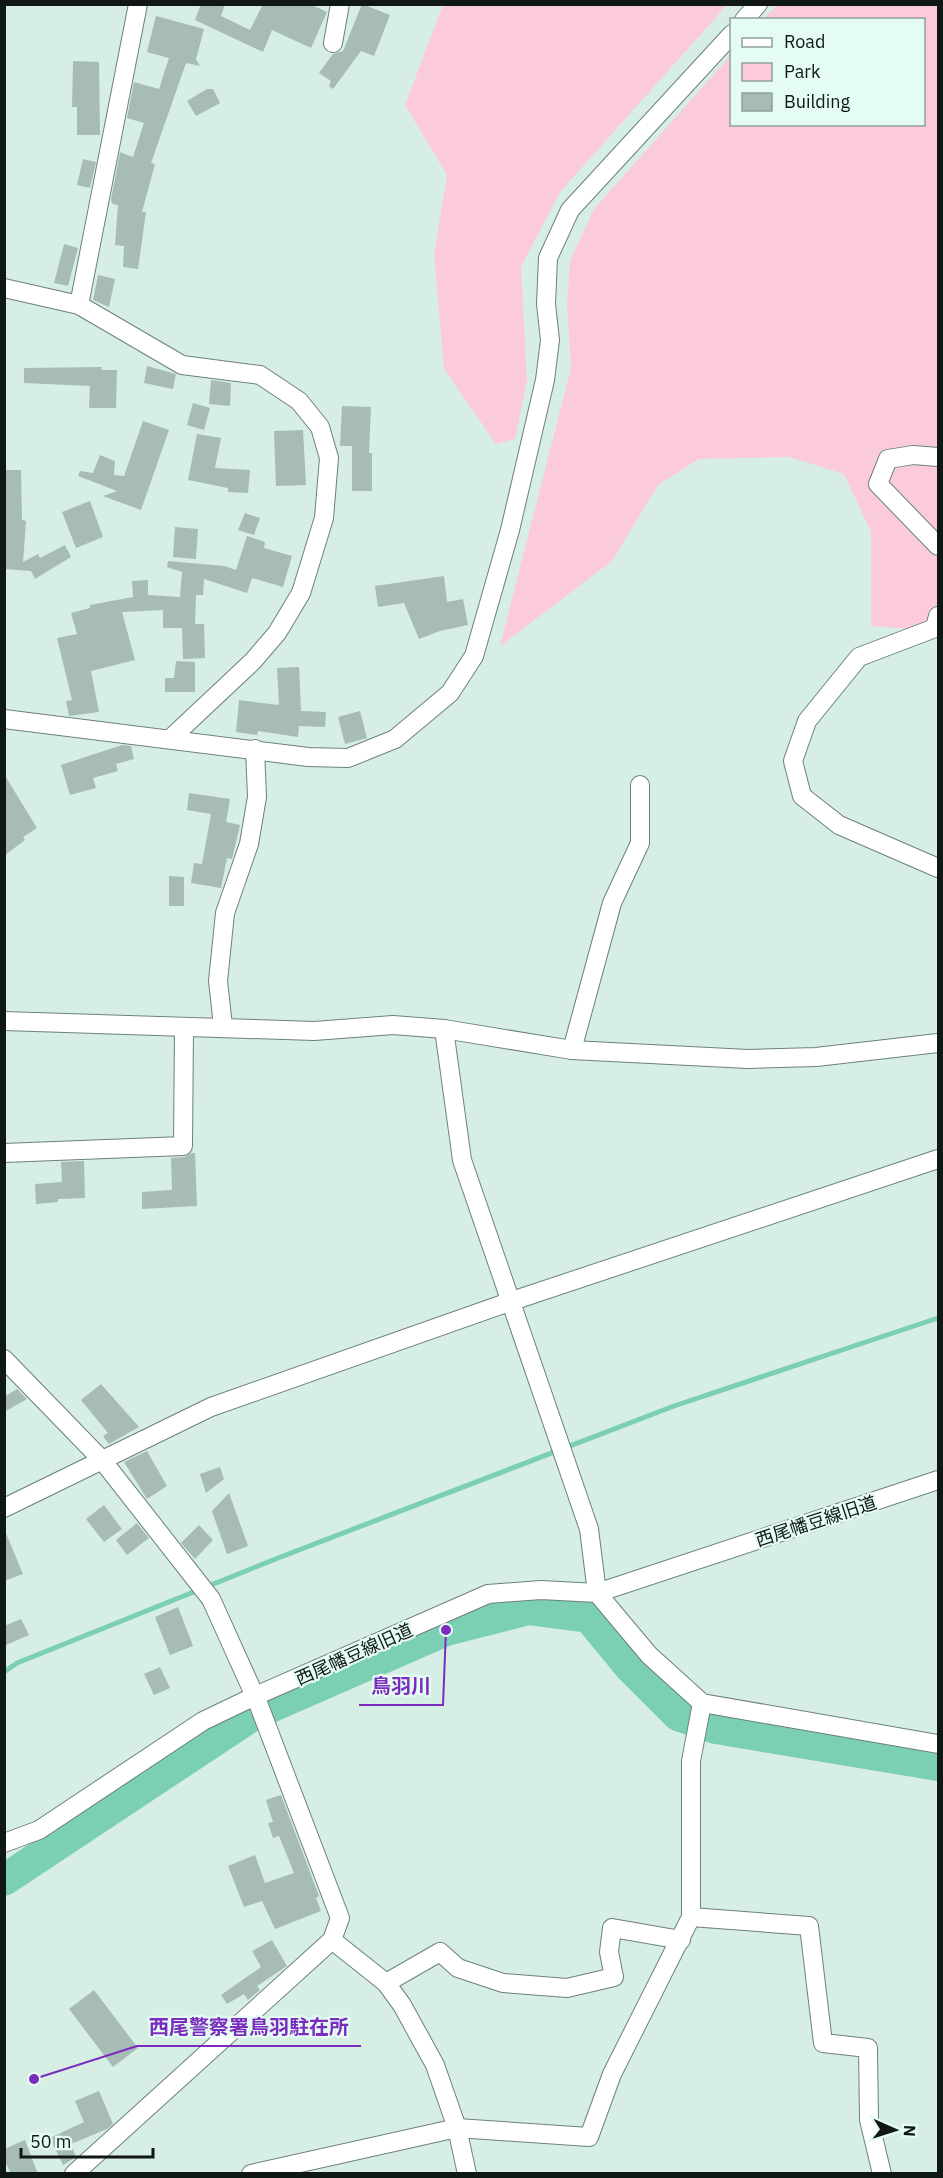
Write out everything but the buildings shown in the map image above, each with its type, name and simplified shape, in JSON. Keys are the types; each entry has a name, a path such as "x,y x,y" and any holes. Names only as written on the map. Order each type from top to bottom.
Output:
{"street":[{"path":"79,305 138,4"},
{"path":"333,43 340,4"},
{"path":"746,18 758,4"},
{"path":"4,719 308,757 348,758 395,739 450,693 474,656 510,530 545,380 550,340 546,304 548,258 570,210 730,36"},
{"path":"4,288 79,305 182,365 260,375 299,401 320,427 329,458 324,518 301,593 277,633 253,661 170,738"},
{"path":"939,457 913,455 888,459 878,484 939,546"},
{"path":"939,616 936,628 859,657 807,721 793,761 802,796 839,825 939,868"},
{"path":"223,1026 218,981 225,913 249,844 257,797 255,749"},
{"path":"572,1050 612,903 640,843 639,785"},
{"path":"4,1021 223,1026 314,1031 393,1025 444,1029 572,1050 748,1059 816,1057 939,1043"},
{"path":"4,1153 183,1146 184,1026"},
{"path":"444,1029 462,1160 589,1529 597,1593 649,1655 701,1704 939,1744"},
{"path":"4,1508 211,1407 512,1301 939,1159"},
{"path":"4,1359 102,1460 211,1599 258,1706 340,1918 332,1940 74,2174"},
{"name":"西尾幡豆線旧道","path":"4,1843 39,1830 203,1721 258,1706 488,1594 541,1590 597,1593 939,1480"},
{"path":"251,2174 457,2128 589,2138 612,2074 681,1941 691,1917 691,1761 701,1704"},
{"path":"691,1917 809,1926 823,2043 868,2048 869,2120 882,2174"},
{"path":"386,1983 440,1952 458,1968 503,1983 567,1988 614,1977 609,1952 612,1928 681,1941"},
{"path":"332,1940 386,1983 402,2005 435,2065 457,2128 467,2174"}],"green space":[{"path":"443,5 727,5 560,192 521,267 527,380 515,439 496,444 444,369 434,254 447,175 405,105"},
{"path":"777,5 938,5 938,631 871,626 871,532 844,474 789,457 699,459 658,485 612,561 500,646 571,368 567,305 570,261 594,209 730,56 730,126 925,126 925,18 765,18"}],"waterway":[{"path":"4,1672 17,1663 278,1558 674,1406 938,1318"},
{"path":"4,1880 254,1714 446,1630 528,1609 589,1617 631,1668 678,1715 716,1728 938,1765"}],"place":[{"name":"鳥羽川","path":"446,1630"},
{"name":"西尾警察署鳥羽駐在所","path":"34,2079"}]}
